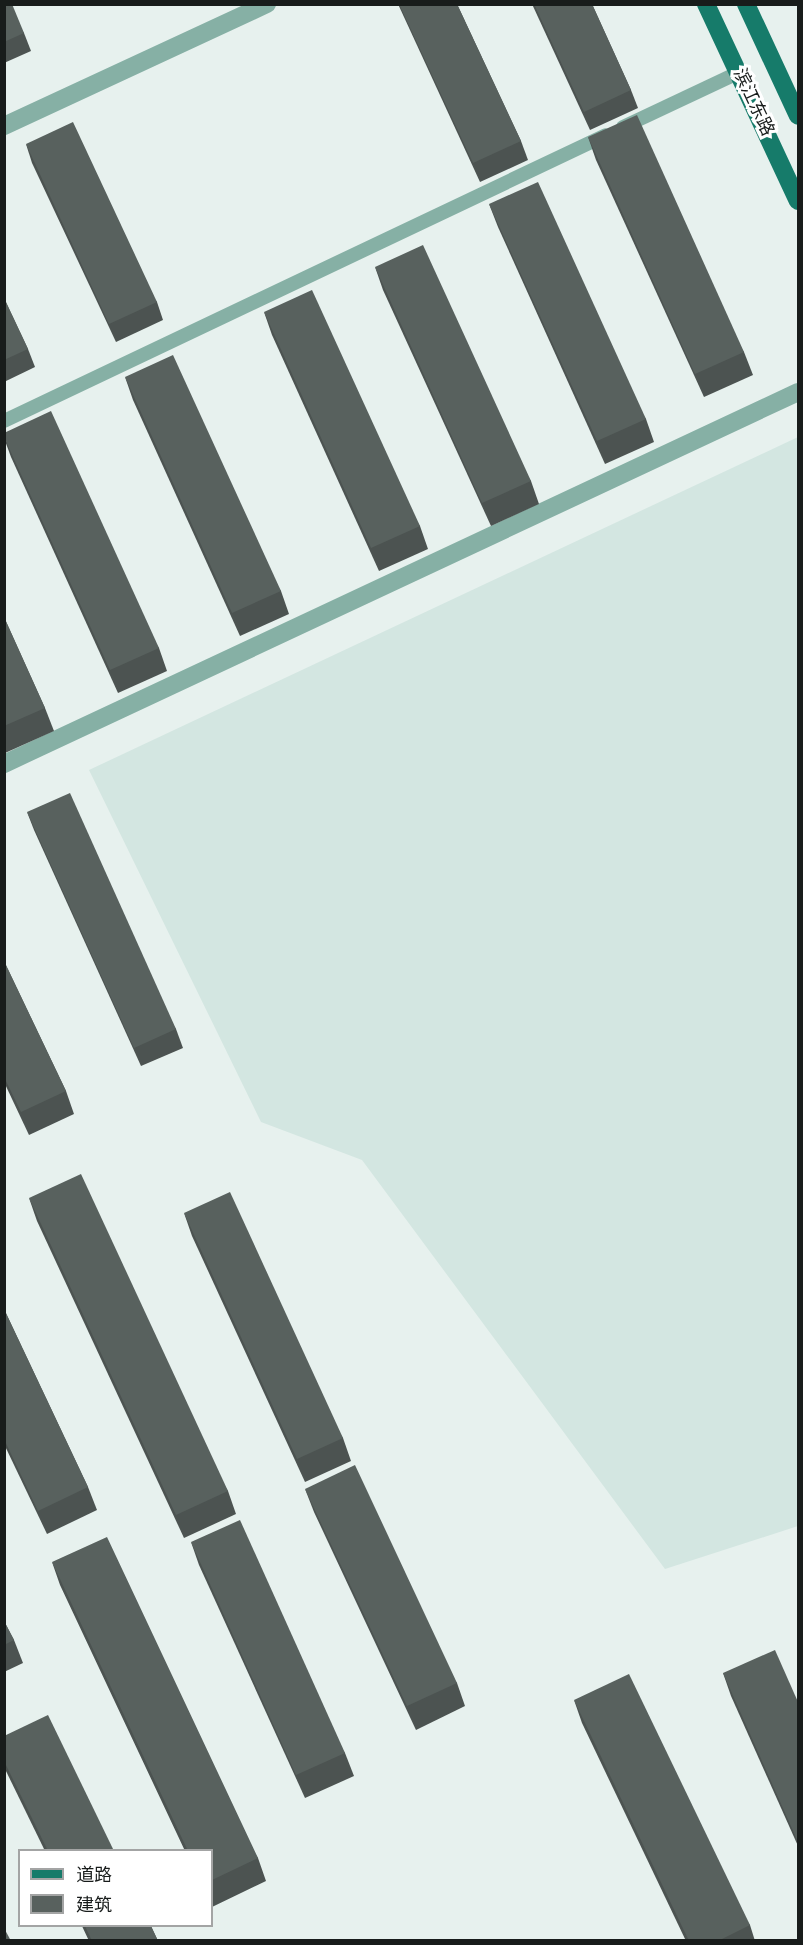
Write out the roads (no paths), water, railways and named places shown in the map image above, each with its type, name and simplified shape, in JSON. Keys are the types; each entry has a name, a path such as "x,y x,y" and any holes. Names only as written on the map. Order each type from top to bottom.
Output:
{"main road":[{"name":"滨江东路","path":"706,4 798,201"},
{"name":"滨江东路","path":"746,4 798,116"}],"street":[{"path":"4,126 267,4"},
{"path":"4,764 798,392"}],"lane":[{"path":"4,421 738,73"}]}
